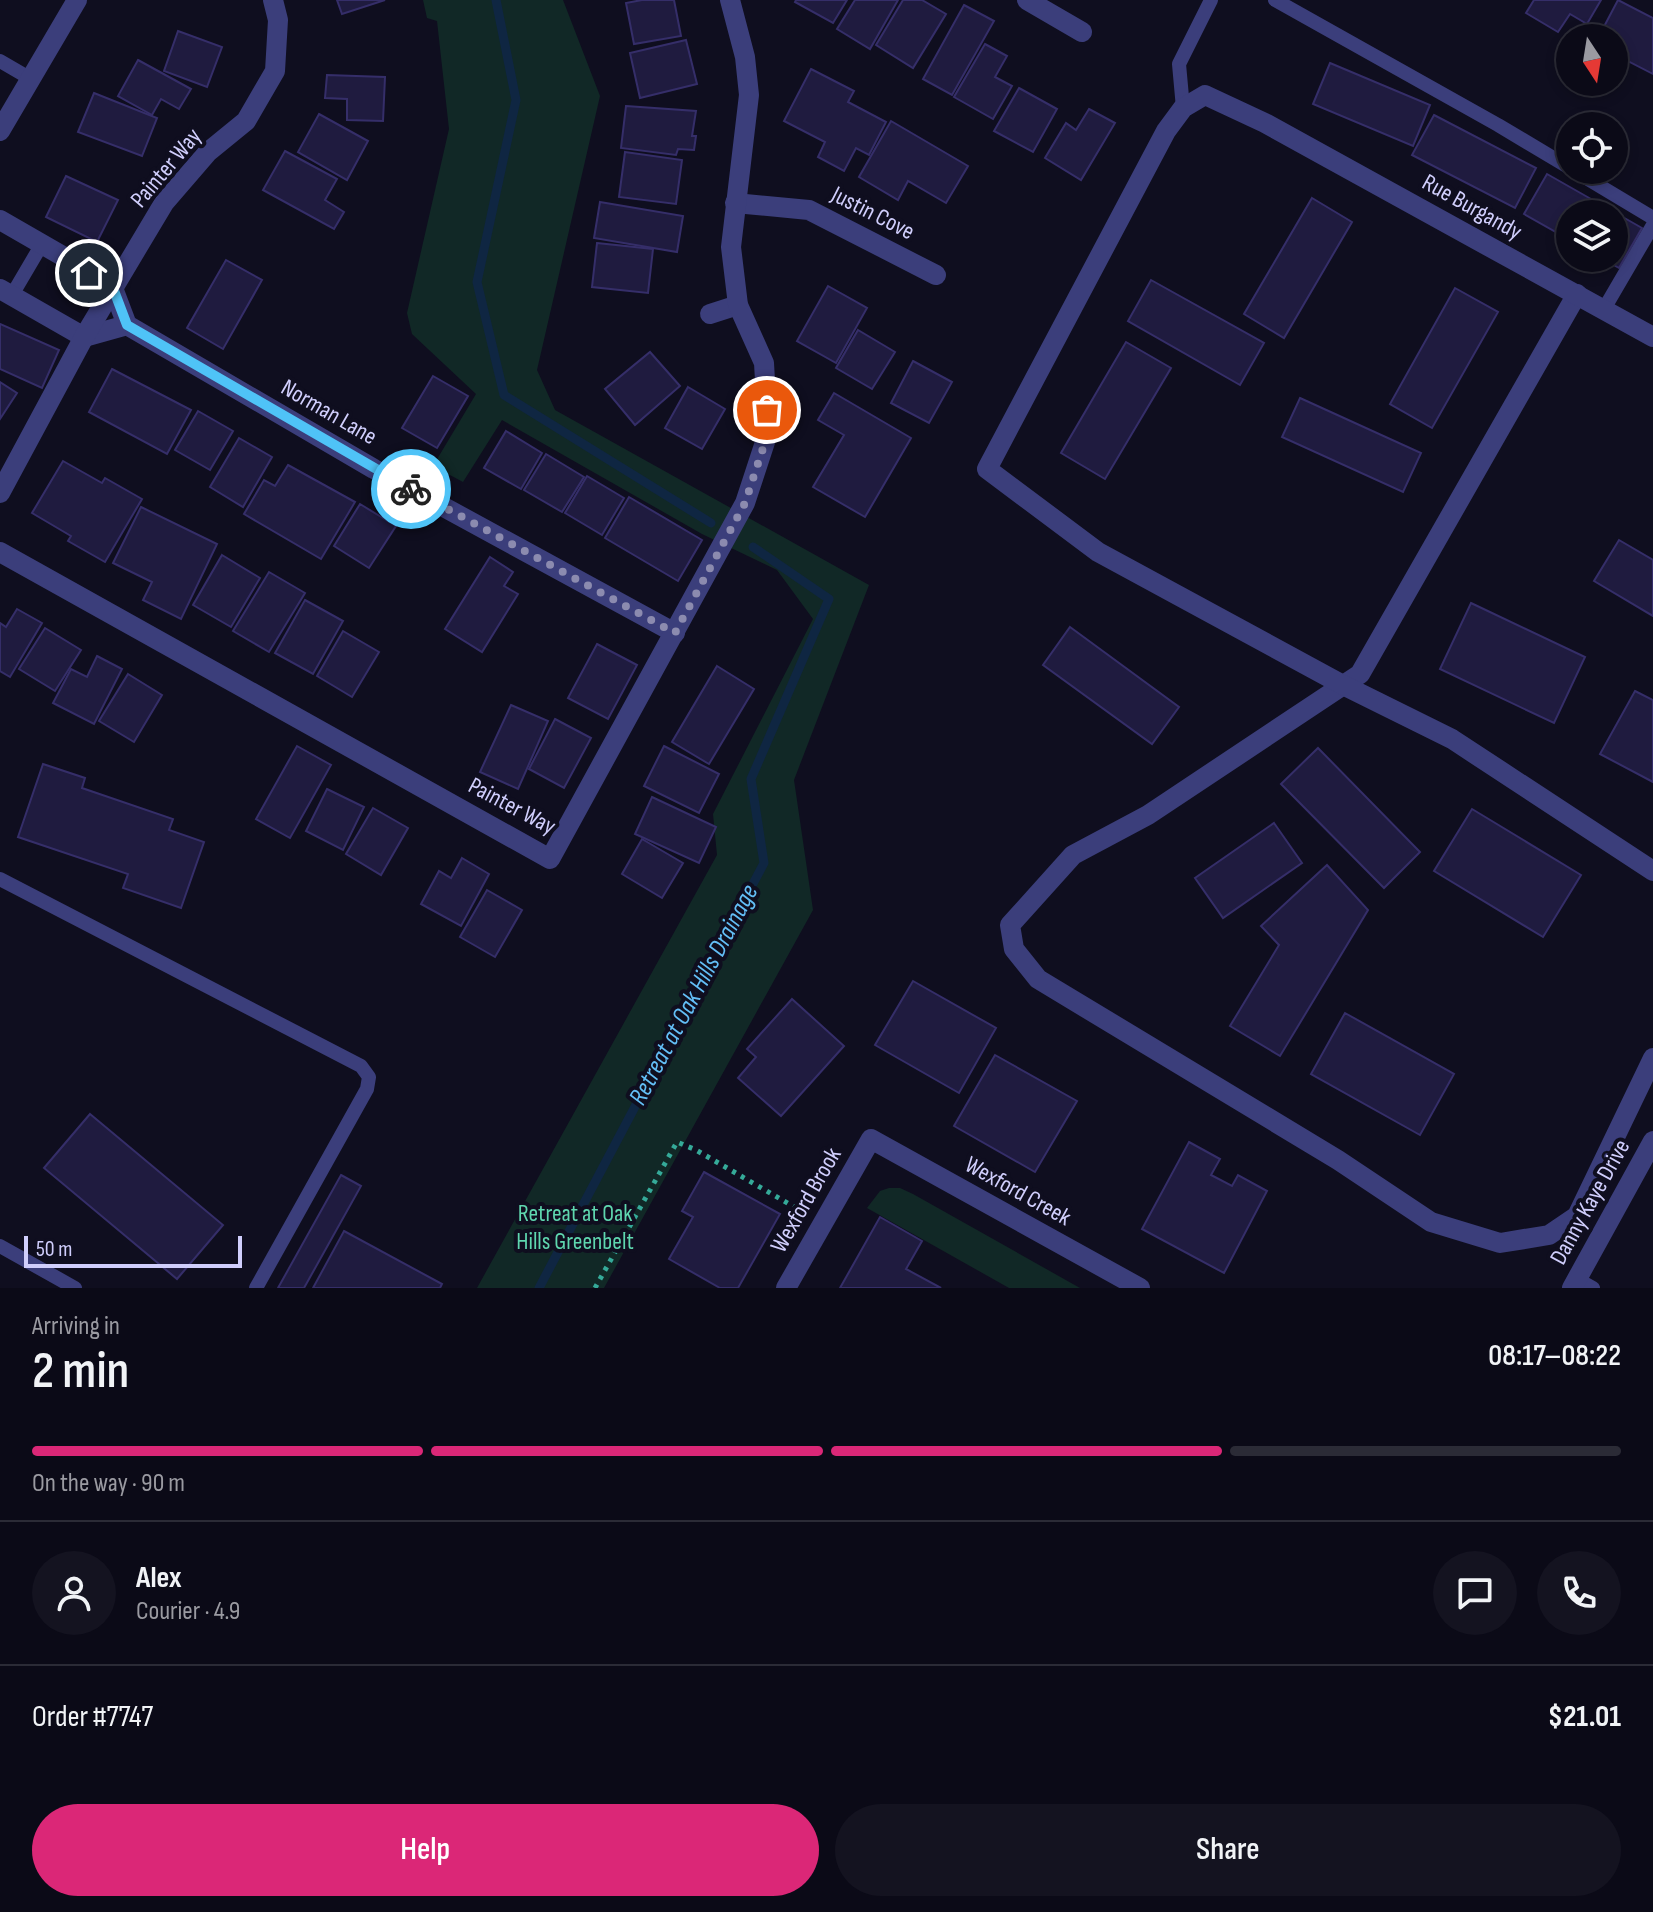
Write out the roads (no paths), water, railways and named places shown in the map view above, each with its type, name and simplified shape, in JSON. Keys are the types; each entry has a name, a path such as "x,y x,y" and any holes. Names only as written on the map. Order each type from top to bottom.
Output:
{"street":[{"path":"0,131 77,0"},
{"name":"Painter Way","path":"0,493 84,337 164,203 208,152 246,121 275,71 278,20 273,0"},
{"name":"Painter Way","path":"0,552 550,859 745,503 768,433 764,363 738,305 731,247 749,95 745,57 730,0"},
{"path":"1027,0 1082,32"},
{"name":"Rue Burgandy","path":"1183,108 1205,95 1265,123 1653,337"},
{"path":"1183,108 1166,131 987,469 1098,552 1343,685 1452,739 1653,871"},
{"name":"Justin Cove","path":"735,203 809,210 936,275"},
{"path":"0,220 113,288 127,325 84,337 6,292"},
{"path":"1577,294 1360,674 1148,815 1073,855 1010,925 1014,949 1038,979 1338,1160 1431,1222 1500,1243 1549,1235 1577,1216 1653,1058"},
{"path":"710,314 738,305"},
{"name":"Norman Lane","path":"127,325 374,469 675,633"},
{"name":"Wexford Brook","path":"786,1288 871,1139"},
{"name":"Wexford Creek","path":"871,1139 1140,1288"},
{"name":"Danny Kaye Drive","path":"1581,1285 1653,1141"}],"lane":[{"path":"1183,108 1179,64 1211,0"},
{"path":"1275,0 1556,159"},
{"path":"0,61 31,79"},
{"path":"1597,184 1653,218"},
{"path":"1604,309 1653,225"},
{"path":"6,292 42,244"},
{"path":"0,879 361,1066 369,1077 367,1089 256,1288"},
{"path":"0,1246 75,1288"}],"waterway":[{"path":"496,0 516,100 477,282 504,395 711,523"},
{"name":"Retreat at Oak Hills Drainage","path":"539,1288 764,863 751,779 829,599 753,547"}],"park label":[{"name":"Retreat at Oak Hills Greenbelt","path":"575,1227"}]}
